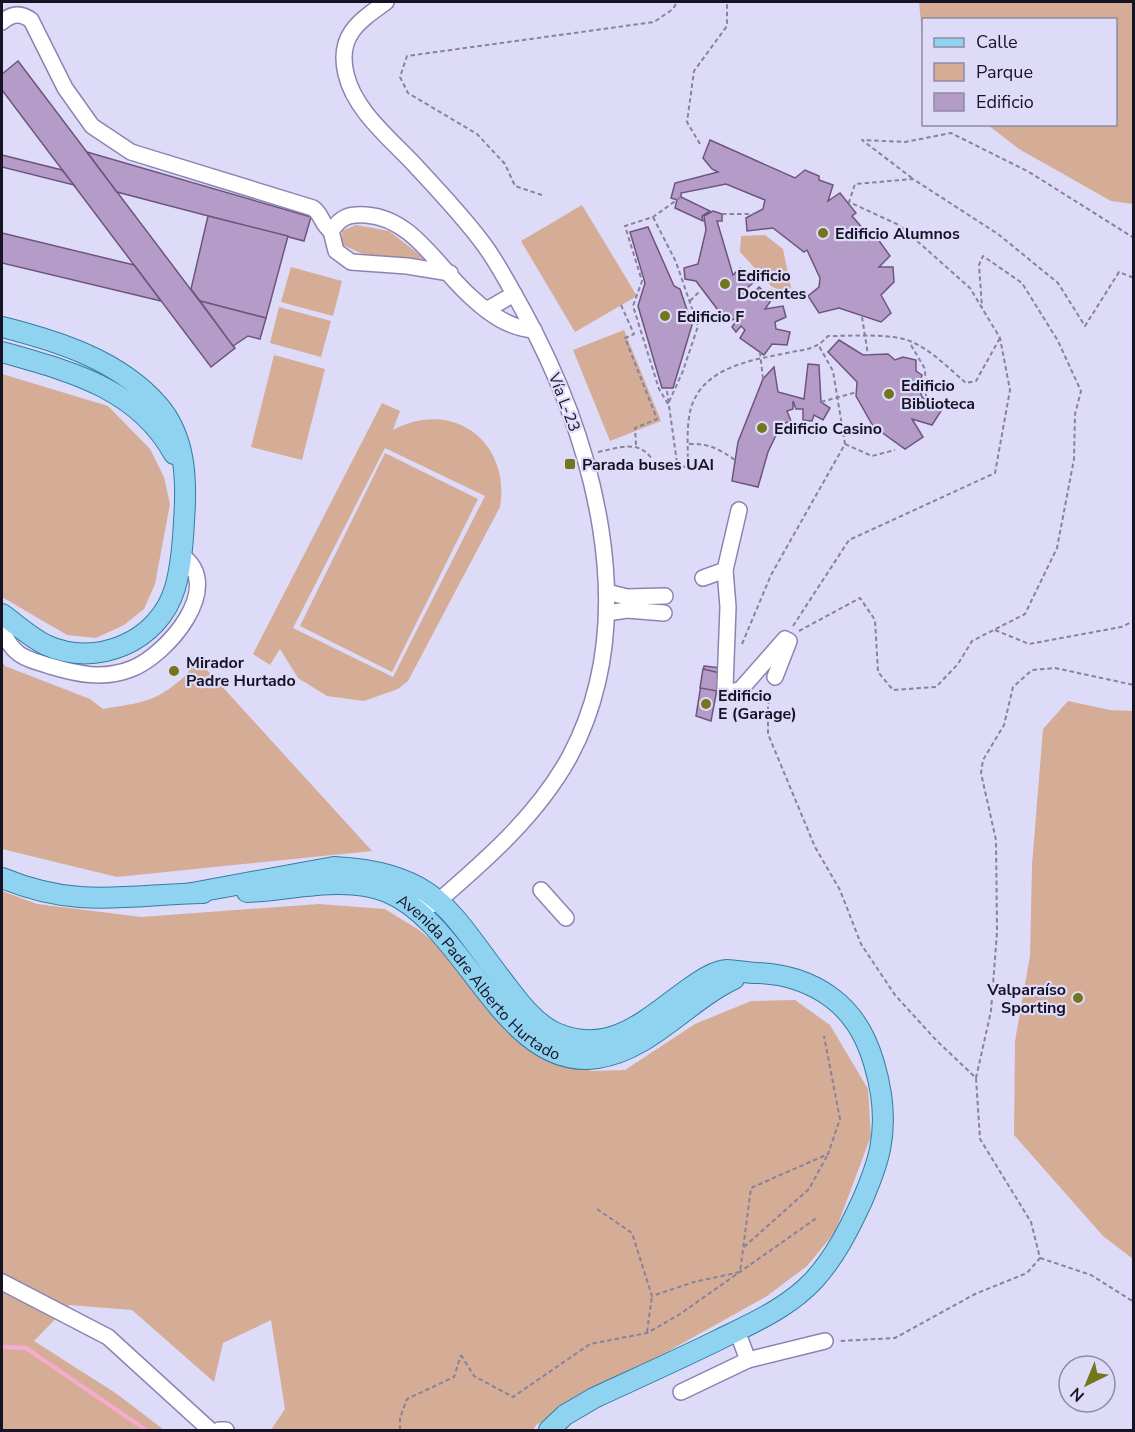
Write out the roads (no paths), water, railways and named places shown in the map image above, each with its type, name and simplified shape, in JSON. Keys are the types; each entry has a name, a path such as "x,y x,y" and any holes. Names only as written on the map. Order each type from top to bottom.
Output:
{"main road":[{"path":"2,327 39,336 93,359 142,390 159,406 176,432 184,461 181,555 175,588 164,612 146,632 111,650 85,654 58,649 34,638 2,614"},
{"path":"2,352 65,370 121,395 144,414 163,436 184,476"},
{"name":"Avenida Padre Alberto Hurtado","path":"192,893 334,867 356,868 401,877 440,900 523,1007 554,1032 578,1040 606,1040 626,1034 704,978 726,970 794,978 836,1000 855,1022 870,1050 885,1117 883,1139 867,1189 827,1264 812,1282 782,1307 737,1331 594,1398 565,1415 549,1431"},
{"name":"Avenida Padre Alberto Hurtado","path":"2,878 31,890 96,900 192,893 284,891 350,883 389,892 407,903 435,927 461,956 510,1022 543,1047 572,1057 595,1059 639,1044 700,997 747,973"}],"street":[{"name":"Vía L-23","path":"386,2 353,29 345,43 347,76 356,98 375,123 462,216 492,256 534,330 557,378 585,454 597,508 606,592 607,613 597,687 570,756 528,817 440,900"},
{"path":"2,22 15,14 24,15 31,20 65,88 93,126 131,152 313,208 319,212 324,226 331,231 336,252 351,262 407,266 450,273"},
{"path":"331,231 340,219 351,214 382,216 405,229 471,297 505,323 534,330"},
{"path":"488,309 514,294"},
{"path":"739,510 725,570 728,607 725,687 732,692 741,689 785,639 789,641 775,677"},
{"path":"2,629 8,646 30,660 90,675 131,669 151,659 168,645 188,615 197,579 190,561 181,555"},
{"path":"703,578 725,570"},
{"path":"606,592 627,597 665,596"},
{"path":"607,613 627,610 664,614"},
{"path":"541,890 566,918"},
{"path":"407,903 431,905 440,900"},
{"path":"435,927 434,912 440,900"},
{"path":"2,1282 108,1337 210,1431"},
{"path":"737,1331 748,1360"},
{"path":"681,1392 748,1360 825,1341"},
{"path":"219,1431 226,1431"}],"waterway":[{"path":"2,1347 26,1348 146,1430"}],"place":[{"name":"Edificio Alumnos","path":"823,233"},
{"name":"Edificio Docentes","path":"725,284"},
{"name":"Edificio F","path":"665,316"},
{"name":"Edificio Biblioteca","path":"889,394"},
{"name":"Edificio Casino","path":"762,428"},
{"name":"Parada buses UAI","path":"570,464"},
{"name":"Mirador Padre Hurtado","path":"174,671"},
{"name":"Edificio E (Garage)","path":"706,704"},
{"name":"Valparaíso Sporting","path":"1078,998"}]}
